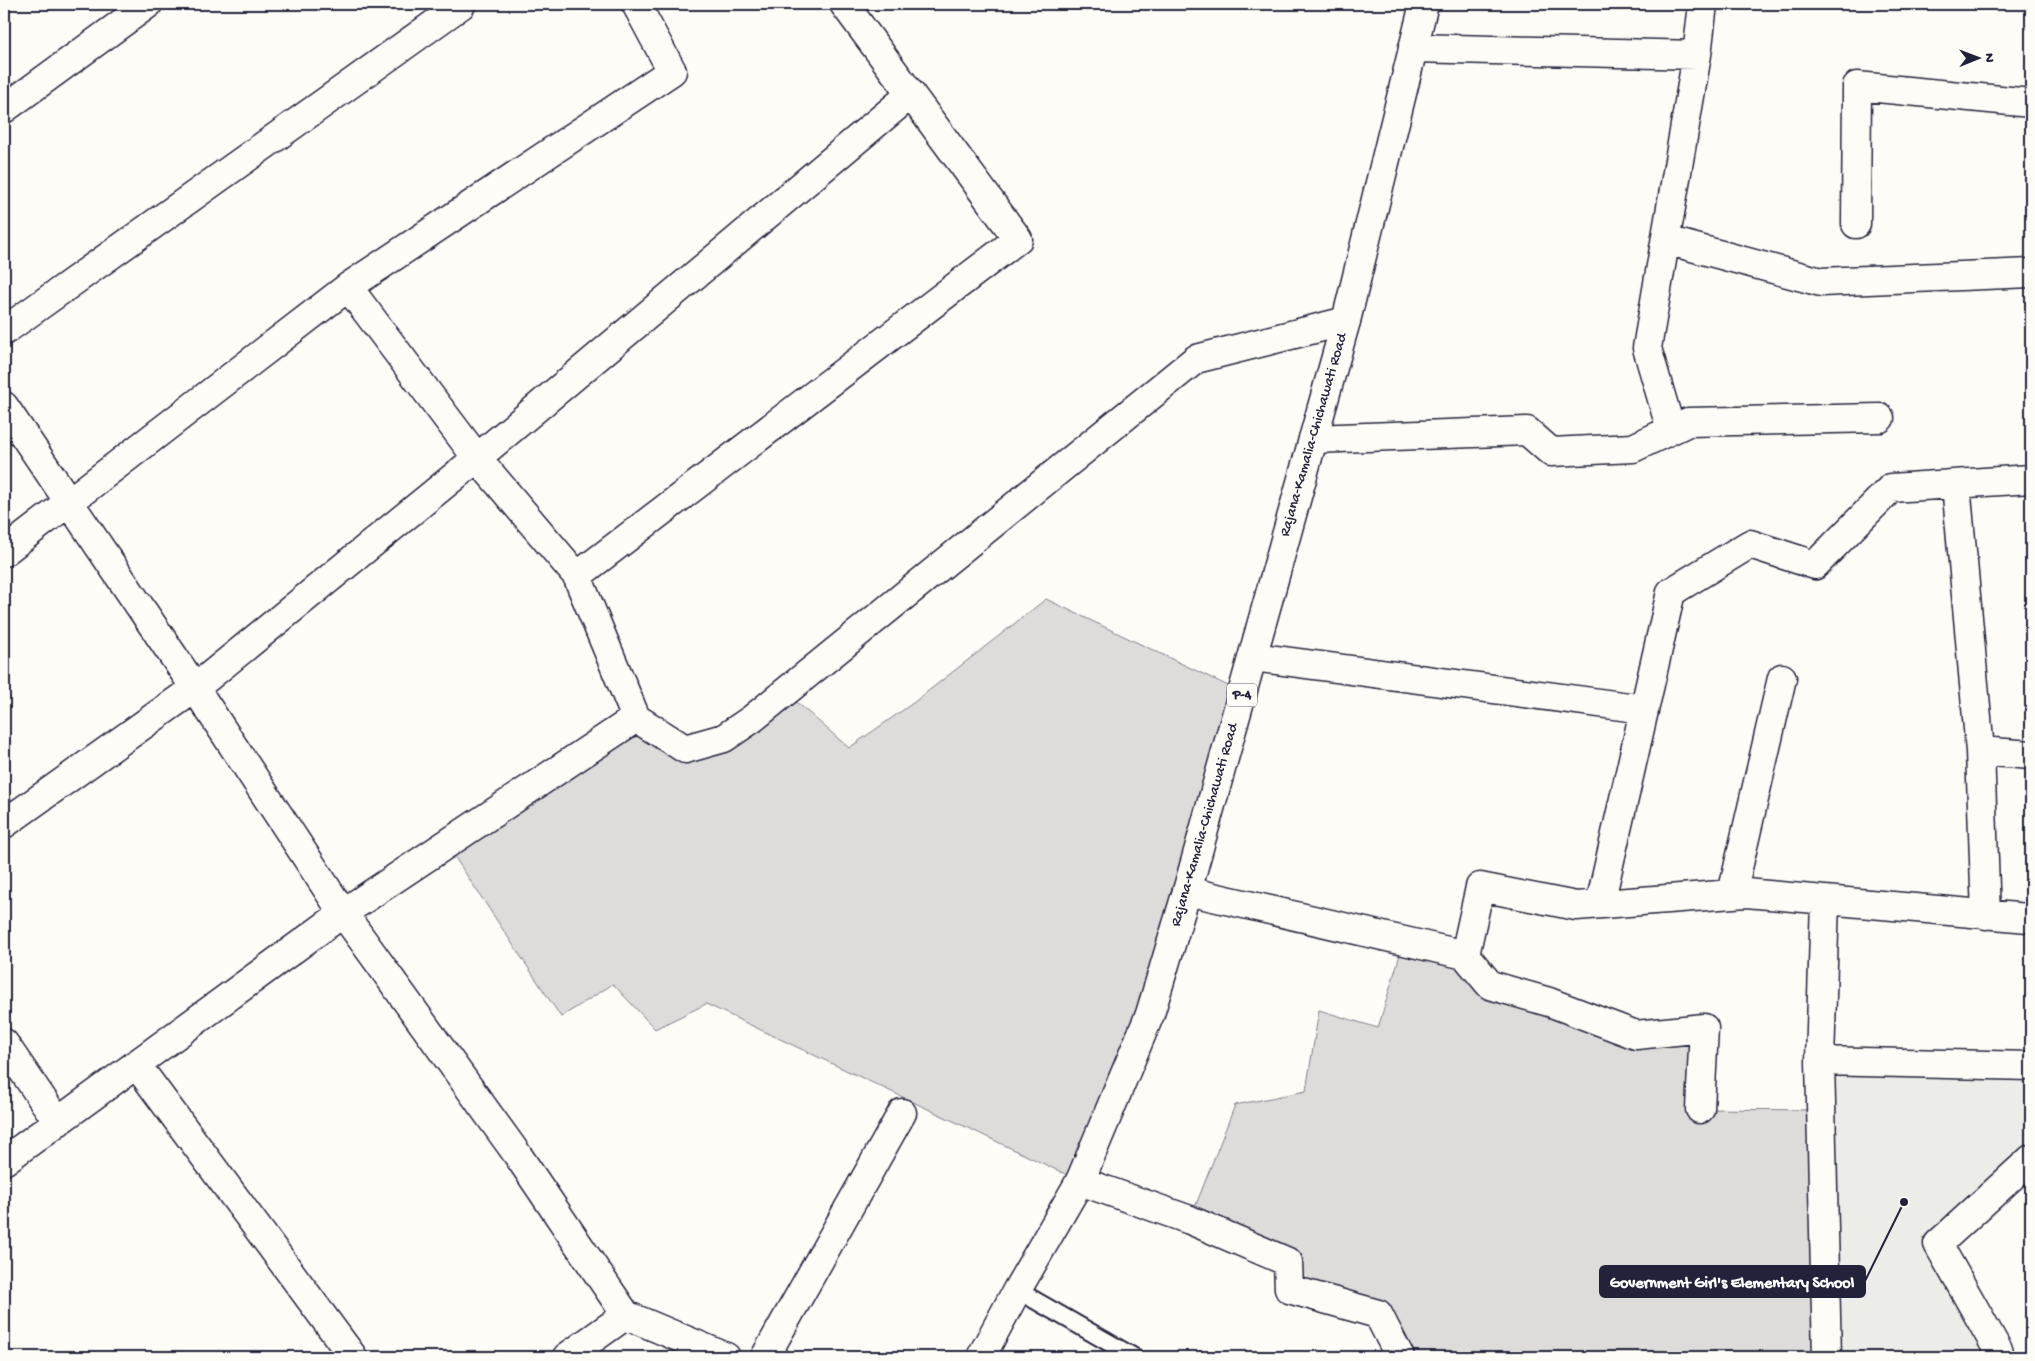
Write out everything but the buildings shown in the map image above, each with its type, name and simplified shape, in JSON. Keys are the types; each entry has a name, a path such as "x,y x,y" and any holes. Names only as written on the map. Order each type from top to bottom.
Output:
{"street":[{"path":"4,109 148,4"},
{"path":"4,552 348,288 672,71 636,4"},
{"path":"577,576 1018,239 844,4"},
{"name":"Rajana-Kamalia-Chichawati Road","path":"981,1357 1017,1290 1080,1182 1150,1014 1187,891 1346,321 1424,4"},
{"path":"1672,430 1647,348 1697,55 1703,4"},
{"path":"4,331 462,5"},
{"path":"1413,48 1697,55"},
{"path":"1856,224 1857,86 2031,102"},
{"path":"4,824 195,688 478,458 911,94"},
{"path":"1666,240 1821,282 2031,273"},
{"path":"348,288 478,458 577,576 636,718 685,749 724,738 752,719 1196,359 1346,321"},
{"path":"4,406 195,688 343,912 517,1154 626,1315 726,1357"},
{"path":"1313,439 1527,431 1551,452 1633,448 1688,422 1880,418"},
{"path":"1600,904 1670,592 1750,544 1815,565 1891,488 2031,479"},
{"path":"1956,484 1980,751 1986,915"},
{"path":"1252,657 1644,709"},
{"path":"1732,894 1782,678"},
{"path":"4,1162 343,912 636,718"},
{"path":"1980,751 2031,755"},
{"path":"1465,955 1480,887 1576,906 1746,893 1986,915 2028,918 2031,916"},
{"path":"1187,891 1465,955 1490,985 1549,1002 1636,1035 1704,1028 1700,1109"},
{"path":"1825,900 1820,1061 1827,1357"},
{"path":"4,1043 58,1122"},
{"path":"1820,1061 2031,1066"},
{"path":"136,1064 354,1357"},
{"path":"765,1357 902,1114"},
{"path":"1998,1356 1938,1244 2031,1159"},
{"path":"1080,1182 1190,1220 1288,1262 1288,1289 1378,1314 1400,1357"},
{"path":"567,1357 626,1315"}],"lane":[{"path":"1017,1290 1134,1357"}],"shaded area":[{"path":"1046,599 1243,693 1187,891 1080,1181 706,1004 655,1029 613,984 561,1017 446,844 636,718 685,749 785,692 849,748 913,703"},
{"path":"1404,941 1465,955 1490,985 1636,1035 1704,1028 1700,1109 1821,1110 1827,1357 1400,1357 1377,1314 1289,1289 1288,1262 1190,1220 1235,1105 1306,1091 1319,1010 1378,1028"},
{"path":"1820,1061 2031,1066 2031,1159 1938,1244 1993,1357 1827,1357"}],"place":[{"name":"Government Girl's Elementary School","path":"1904,1202"}]}
